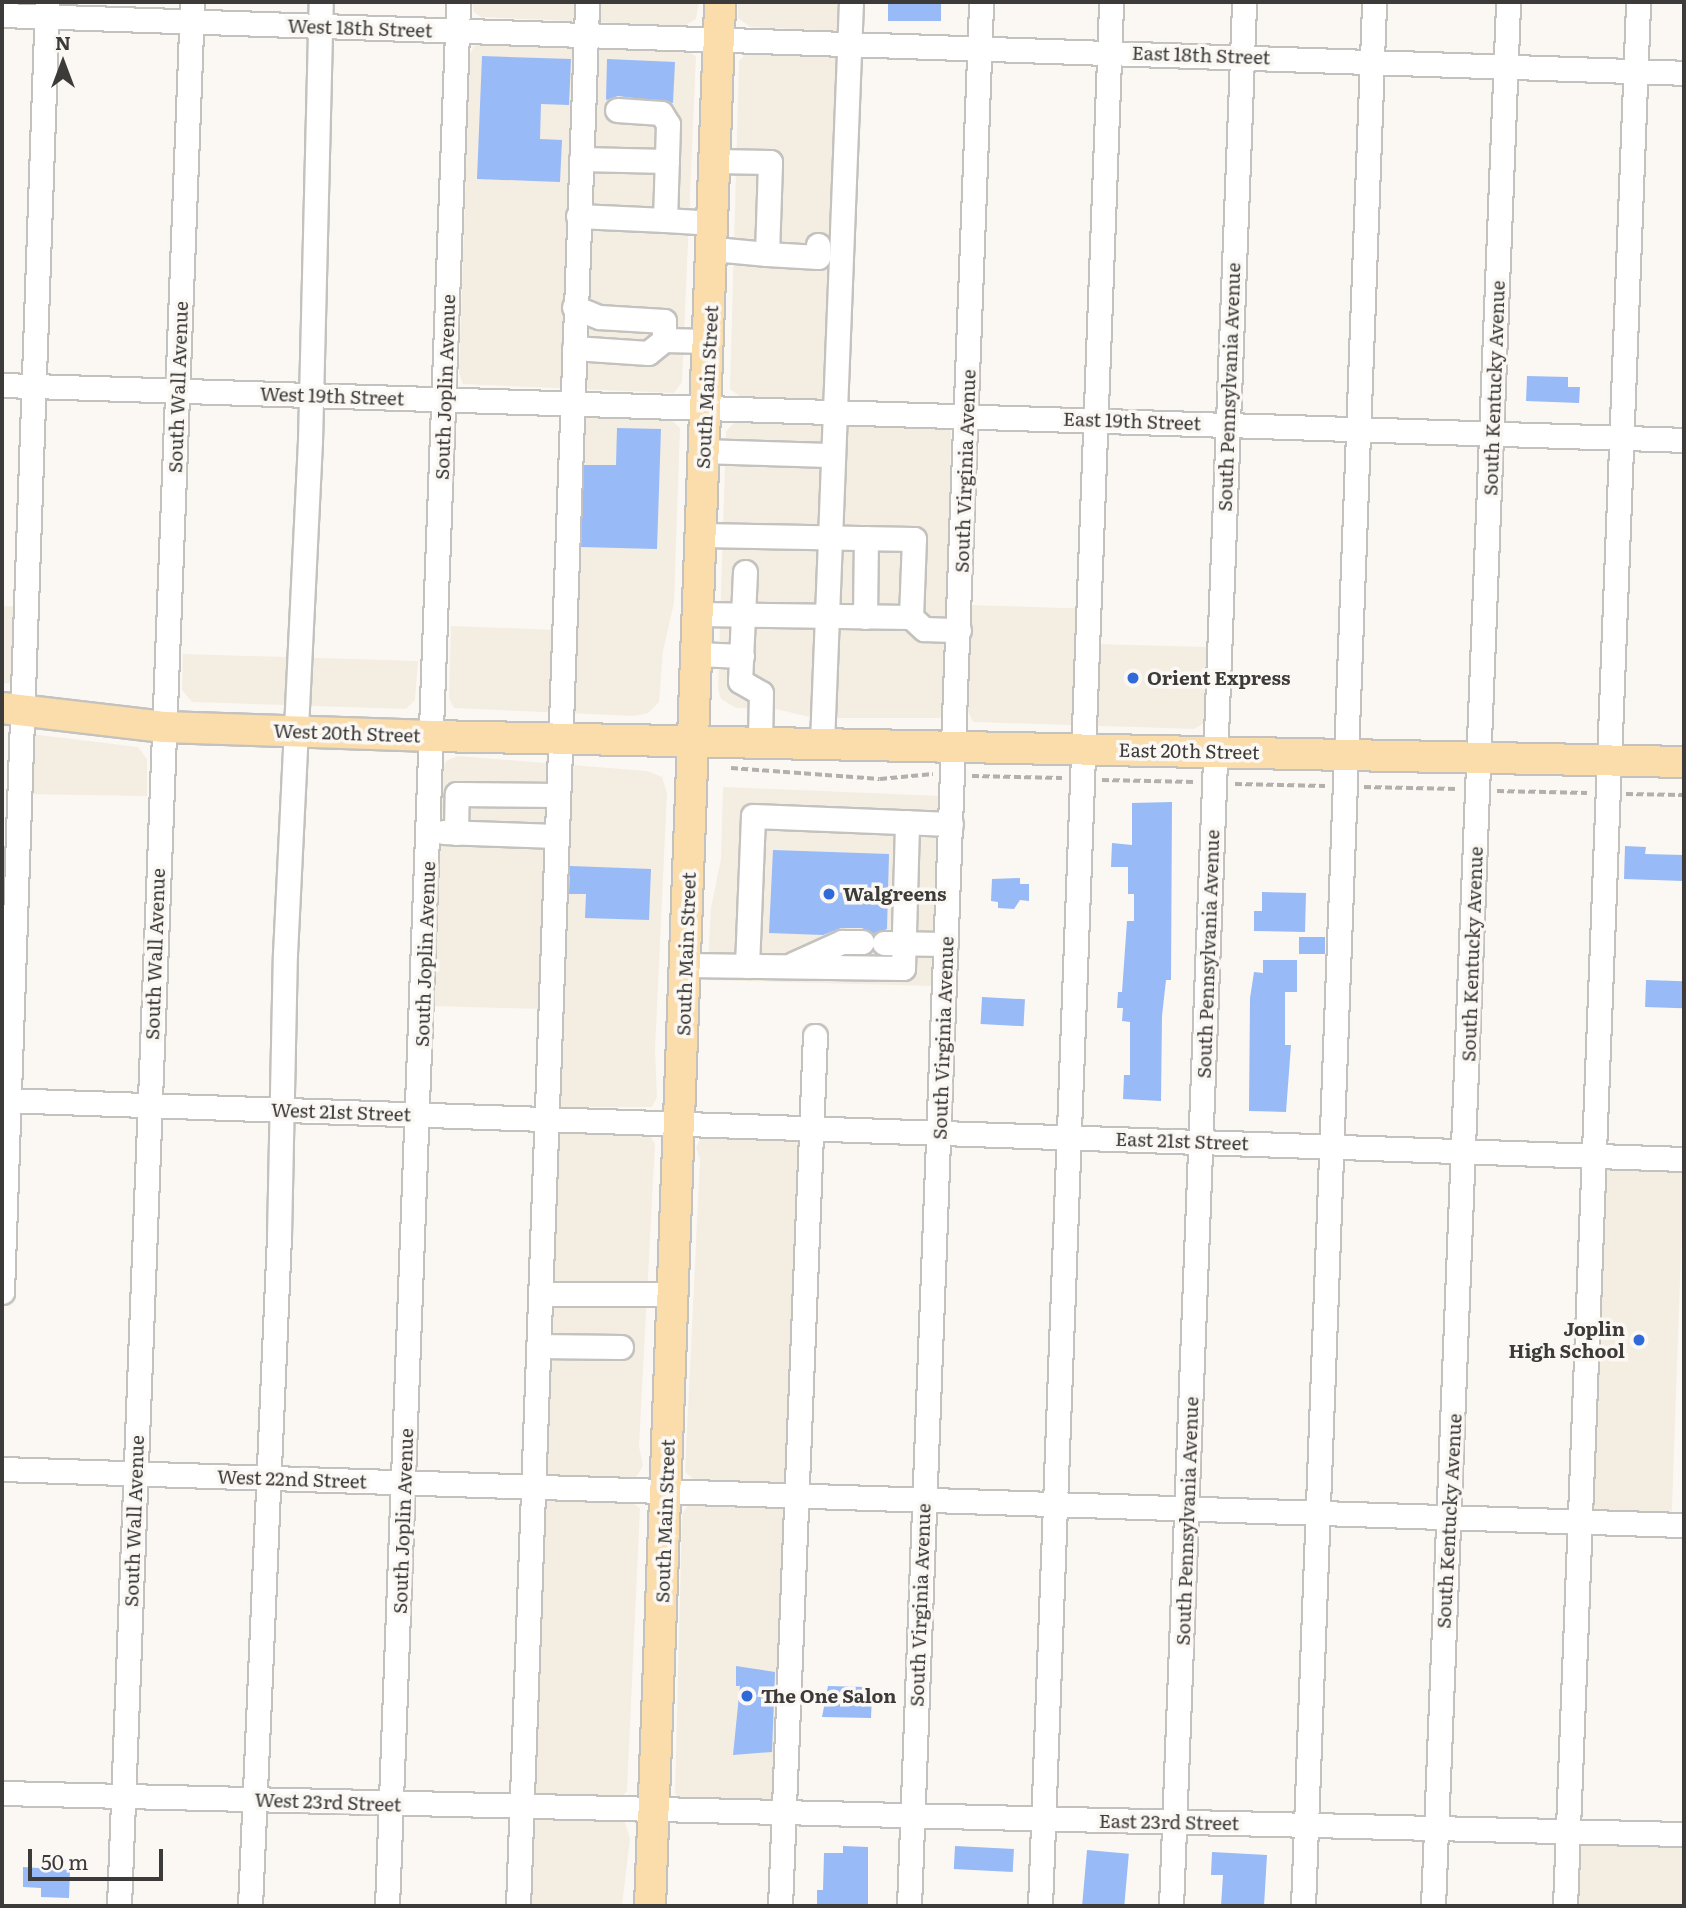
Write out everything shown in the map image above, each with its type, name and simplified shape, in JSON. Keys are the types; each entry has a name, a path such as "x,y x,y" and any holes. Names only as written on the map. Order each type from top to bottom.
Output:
{"main road":[{"name":"South Main Street","path":"650,1906 705,408 714,236 720,2"},
{"name":"West 20th Street","path":"12,709 164,727 432,736 694,739"},
{"name":"East 20th Street","path":"694,739 1684,762"}],"street":[{"path":"250,1906 269,1478 285,954 298,732 321,2"},
{"name":"South Joplin Avenue","path":"387,1906 419,1115 458,2"},
{"path":"518,1906 587,2"},
{"path":"822,743 851,2"},
{"name":"South Virginia Avenue","path":"909,1906 955,746 981,2"},
{"path":"1040,1906 1111,2"},
{"name":"South Pennsylvania Avenue","path":"1171,1906 1244,2"},
{"path":"1303,1906 1374,2"},
{"name":"South Kentucky Avenue","path":"1433,1906 1466,1151 1478,758 1493,434 1508,2"},
{"path":"1565,1906 1638,2"},
{"path":"2,1292 12,709 34,386 46,9"},
{"name":"West 18th Street","path":"2,15 46,9 191,12 319,26 719,39"},
{"name":"South Wall Avenue","path":"119,1906 191,12"},
{"name":"East 18th Street","path":"719,39 1684,73"},
{"path":"617,110 661,113 668,124 665,220"},
{"path":"581,159 667,161"},
{"path":"714,161 770,162 767,254"},
{"path":"578,216 665,220 767,254 818,257 818,244"},
{"path":"574,307 599,317 664,321 664,340"},
{"path":"574,348 648,353 664,340 708,341"},
{"name":"West 19th Street","path":"2,385 705,408"},
{"name":"East 19th Street","path":"705,408 1684,440"},
{"path":"704,451 834,455"},
{"path":"701,535 914,539 911,617"},
{"path":"865,617 866,538"},
{"path":"745,572 740,681 761,693 760,741"},
{"path":"698,614 911,617 924,629 959,630"},
{"path":"697,654 742,656"},
{"path":"456,833 457,794 558,795"},
{"path":"747,966 753,817 951,824"},
{"path":"686,965 903,968 883,943 907,822"},
{"path":"429,832 556,836"},
{"path":"787,967 842,942 946,944"},
{"path":"780,1906 815,1036"},
{"name":"West 21st Street","path":"6,1100 680,1123"},
{"name":"East 21st Street","path":"680,1123 1684,1159"},
{"path":"540,1294 674,1294"},
{"path":"538,1346 621,1347"},
{"name":"West 22nd Street","path":"2,1469 1684,1525"},
{"name":"West 23rd Street","path":"2,1793 653,1810"},
{"name":"East 23rd Street","path":"653,1810 1684,1834"}],"path":[{"path":"730,768 880,779 937,774"}],"shaded area":[{"path":"472,2 699,2 696,19 684,26 481,17 474,12"},
{"path":"738,2 857,2 855,32 750,27 738,18"},
{"path":"484,43 688,52 696,56 682,382 674,393 463,384 459,373 470,54 474,46"},
{"path":"747,53 854,57 841,401 741,397 730,389 739,61"},
{"path":"566,415 670,419 680,428 674,603 663,651 659,702 648,713 634,716 454,708 449,698 451,626 559,630"},
{"path":"736,421 941,425 951,431 945,710 940,718 814,718 776,709 736,708 721,699 718,690 726,431"},
{"path":"970,605 1097,609 1097,644 1207,647 1204,723 1194,729 973,722 967,709"},
{"path":"2,606 32,607 29,684 2,683"},
{"path":"183,654 418,661 415,700 406,709 192,702 182,690"},
{"path":"15,732 138,747 147,759 147,796 13,794"},
{"path":"458,756 647,771 662,777 667,793 655,1050 657,1097 652,1107 538,1107 542,1009 432,1006 440,772 446,761"},
{"path":"723,787 942,796 932,986 707,980 711,908 721,859"},
{"path":"542,1128 649,1134 655,1144 639,1446 643,1466 635,1479 529,1477"},
{"path":"702,1135 815,1137 802,1486 698,1483 685,1472 700,1159 696,1148"},
{"name":"Joplin High School","path":"1599,1164 1684,1167 1672,1516 1587,1513"},
{"path":"528,1496 629,1501 640,1508 627,1791 621,1798 516,1796"},
{"path":"690,1502 800,1505 789,1804 680,1798 675,1794 682,1514"},
{"path":"515,1816 624,1820 630,1838 622,1906 512,1906"},
{"path":"1572,1837 1680,1843 1684,1850 1683,1906 1570,1906"}],"building":[{"path":"888,2 941,2 941,21 888,21"},
{"path":"482,56 571,59 569,105 541,104 540,139 562,140 560,182 477,179"},
{"path":"607,59 675,62 673,103 618,96 606,100"},
{"path":"1527,376 1568,377 1568,387 1580,387 1579,403 1526,401"},
{"path":"617,428 661,429 657,549 581,547 584,465 616,465"},
{"path":"1172,802 1171,980 1166,980 1162,1016 1161,1101 1123,1099 1124,1075 1130,1075 1130,1022 1122,1021 1123,1008 1117,1008 1118,992 1122,992 1127,921 1134,921 1134,894 1128,894 1128,867 1111,867 1112,843 1132,845 1132,803"},
{"path":"1625,846 1646,847 1645,854 1684,855 1684,881 1624,879"},
{"name":"Walgreens","path":"773,850 889,854 887,929 873,934 862,928 841,928 823,935 769,933"},
{"path":"570,866 651,869 649,920 585,918 586,894 569,894"},
{"path":"1020,878 1020,884 1029,884 1029,901 1020,900 1014,909 998,908 998,902 991,901 992,879"},
{"path":"1262,892 1306,893 1305,932 1254,931 1254,911 1262,911"},
{"path":"1299,937 1325,937 1325,954 1299,954"},
{"path":"1263,960 1297,960 1297,992 1285,992 1285,1045 1291,1045 1286,1112 1249,1111 1250,998 1254,972 1263,973"},
{"path":"1646,980 1684,981 1683,1008 1645,1007"},
{"path":"982,997 1025,999 1024,1026 981,1024"},
{"path":"736,1666 775,1672 772,1752 733,1755 740,1686 736,1686"},
{"path":"828,1686 865,1687 865,1694 872,1695 871,1718 822,1717"},
{"path":"843,1846 868,1847 868,1906 817,1906 817,1890 823,1890 824,1853 843,1853"},
{"path":"955,1846 1014,1849 1013,1872 954,1869"},
{"path":"1087,1850 1129,1854 1124,1906 1082,1906"},
{"path":"1212,1852 1267,1855 1264,1906 1221,1906 1223,1875 1211,1875"},
{"path":"23,1867 70,1870 69,1898 41,1897 41,1888 23,1887"}],"place":[{"name":"Orient Express","path":"1133,678"},
{"name":"Walgreens","path":"829,894"},
{"name":"Joplin High School","path":"1639,1340"},
{"name":"The One Salon","path":"747,1696"}]}
